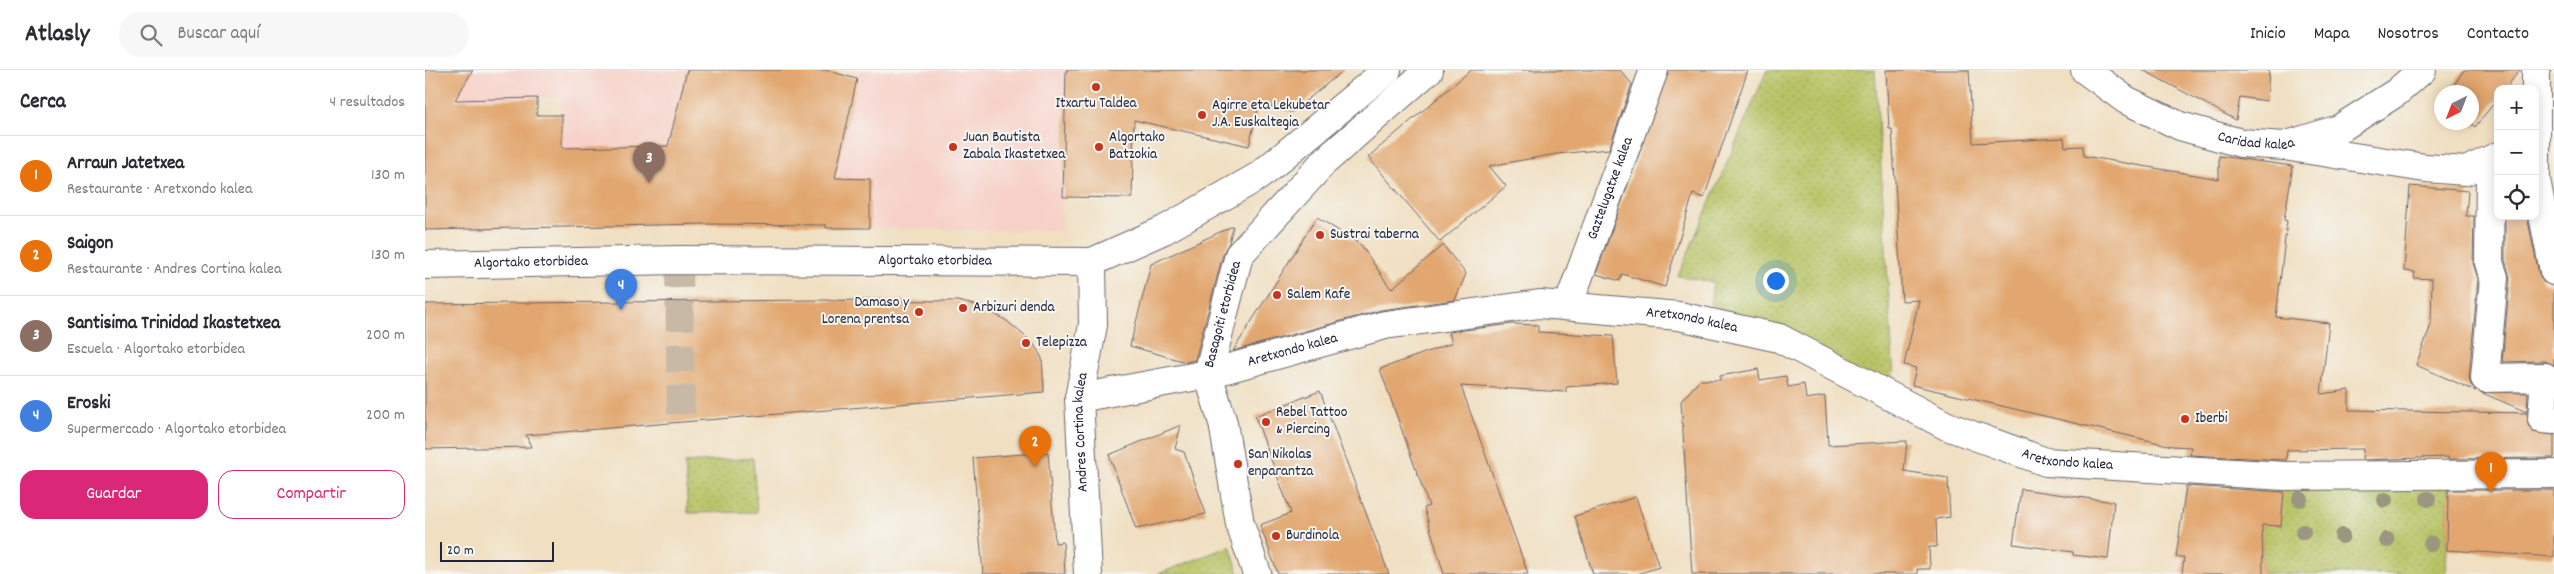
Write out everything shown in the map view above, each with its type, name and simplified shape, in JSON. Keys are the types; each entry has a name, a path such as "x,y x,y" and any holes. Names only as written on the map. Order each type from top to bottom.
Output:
{"street":[{"name":"Algortako etorbidea","path":"425,265 679,260 1092,262 1164,230 1259,176 1387,70"},
{"name":"Basagoiti etorbidea","path":"1257,574 1240,524 1223,423 1208,374 1239,255 1324,162 1429,70"},
{"name":"Gaztelugatxe kalea","path":"1568,306 1654,70"},
{"name":"Caridad kalea","path":"2085,70 2126,100 2180,126 2241,143 2284,146 2339,129 2397,92 2422,70"},
{"path":"2536,175 2539,76"},
{"path":"2284,146 2425,168 2488,171 2489,263 2494,277 2485,378 2545,378 2542,419 2554,420"},
{"path":"2539,195 2554,271"},
{"name":"Andres Cortina kalea","path":"1088,574 1079,398 1093,325 1092,262"},
{"name":"Aretxondo kalea","path":"1079,398 1208,374 1385,325 1540,304 1679,316 1779,338 1947,426 2046,462 2285,476 2554,474"}],"shaded area":[{"path":"473,70 764,70 722,225 719,224 719,220 685,221 685,225 566,227 565,148 562,148 561,97 459,99 458,95"},
{"name":"Juan Bautista Zabala Ikastetxea","path":"859,70 1066,70 1061,230 870,228 870,179 836,178"}],"green space":[{"path":"1767,70 1875,70 1895,398 1710,304 1713,282 1678,276"},
{"path":"753,458 757,512 688,513 685,463"},
{"path":"2285,481 2449,482 2446,574 2263,574 2261,514"},
{"path":"1230,546 1239,574 1158,574"}],"building":[{"path":"425,70 473,70 455,100 537,98 537,115 562,115 562,148 668,146 687,70 826,70 857,79 835,178 870,179 870,228 826,228 826,225 703,224 425,230"},
{"path":"1066,70 1344,70 1292,112 1259,104 1249,146 1134,120 1132,198 1063,197"},
{"path":"1471,70 1620,70 1632,84 1609,149 1557,154 1489,166 1506,186 1440,242 1368,157"},
{"path":"1669,70 1748,70 1704,198 1693,194 1665,287 1622,274 1620,281 1596,274"},
{"path":"1886,70 1969,70 1973,143 2064,138 2065,147 2083,146 2084,156 2219,179 2219,156 2293,166 2284,220 2287,221 2276,317 2329,323 2321,394 2349,390 2349,410 2527,413 2528,425 2533,432 2554,435 2554,458 2448,459 2448,457 2362,460 2363,449 2287,450 2286,460 2190,455 2191,447 2172,446 1912,385 1916,368 1904,365 1919,300 1902,301 1892,129 1889,129"},
{"path":"2143,70 2269,70 2267,101 2240,97 2236,120"},
{"path":"2464,70 2520,70 2508,85 2494,85 2494,103 2479,122 2479,85 2454,85"},
{"path":"2410,186 2468,191 2466,216 2474,216 2473,263 2478,279 2469,377 2471,385 2476,391 2416,365 2431,325 2432,279 2414,278 2415,272 2404,271"},
{"path":"1317,217 1361,245 1391,289 1443,245 1466,274 1455,300 1381,310 1233,351"},
{"path":"2505,220 2528,220 2539,274 2543,282 2554,286 2554,365 2545,361 2502,362 2510,278 2505,260"},
{"path":"1233,226 1229,243 1224,251 1195,360 1186,362 1130,346 1151,264"},
{"path":"814,300 957,301 980,306 1007,321 1033,343 1042,358 1044,392 526,435 531,447 425,449 425,304"},
{"path":"1512,324 1538,325 1538,332 1613,336 1617,383 1566,387 1566,392 1461,386 1528,574 1444,574 1424,508 1429,506 1380,369 1452,343 1449,332"},
{"path":"1758,369 1760,380 1786,376 1788,387 1804,384 1806,399 1825,396 1828,445 1907,441 1904,471 1948,478 1950,517 1936,519 1937,547 1929,547 1930,569 1917,569 1918,574 1692,574 1681,401 1700,380 1720,380 1720,376"},
{"path":"1320,391 1389,574 1278,574 1260,525 1291,513 1255,416"},
{"path":"2480,392 2528,393 2527,412"},
{"path":"1181,425 1175,449 1184,452 1206,514 1136,529 1109,455"},
{"path":"1048,452 1055,543 1063,542 1065,574 983,574 973,458"},
{"path":"2186,486 2284,492 2281,526 2262,525 2263,574 2182,574 2184,557 2176,557"},
{"path":"2021,489 2114,502 2108,559 2073,555 2073,552 2013,544"},
{"path":"2448,490 2554,490 2554,557 2447,550"},
{"path":"1636,497 1659,567 1637,574 1593,574 1575,516"}],"tunnel":[{"path":"679,260 681,422"}],"place":[{"name":"Itxartu Taldea","path":"1096,87"},
{"name":"Agirre eta Lekubetar J.A. Euskaltegia","path":"1202,115"},
{"name":"Juan Bautista Zabala Ikastetxea","path":"953,147"},
{"name":"Algortako Batzokia","path":"1099,147"},
{"name":"Santisima Trinidad Ikastetxea","path":"649,183"},
{"name":"Sustrai taberna","path":"1320,235"},
{"name":"Salem Kafe","path":"1277,295"},
{"name":"Arbizuri denda","path":"963,308"},
{"name":"Eroski","path":"621,310"},
{"name":"Damaso y Lorena prentsa","path":"919,312"},
{"name":"Telepizza","path":"1026,343"},
{"name":"Iberbi","path":"2185,419"},
{"name":"Rebel Tattoo & Piercing","path":"1266,422"},
{"name":"San Nikolas enparantza","path":"1238,464"},
{"name":"Saigon","path":"1035,467"},
{"name":"Arraun Jatetxea","path":"2491,493"},
{"name":"Burdinola","path":"1276,536"}]}
